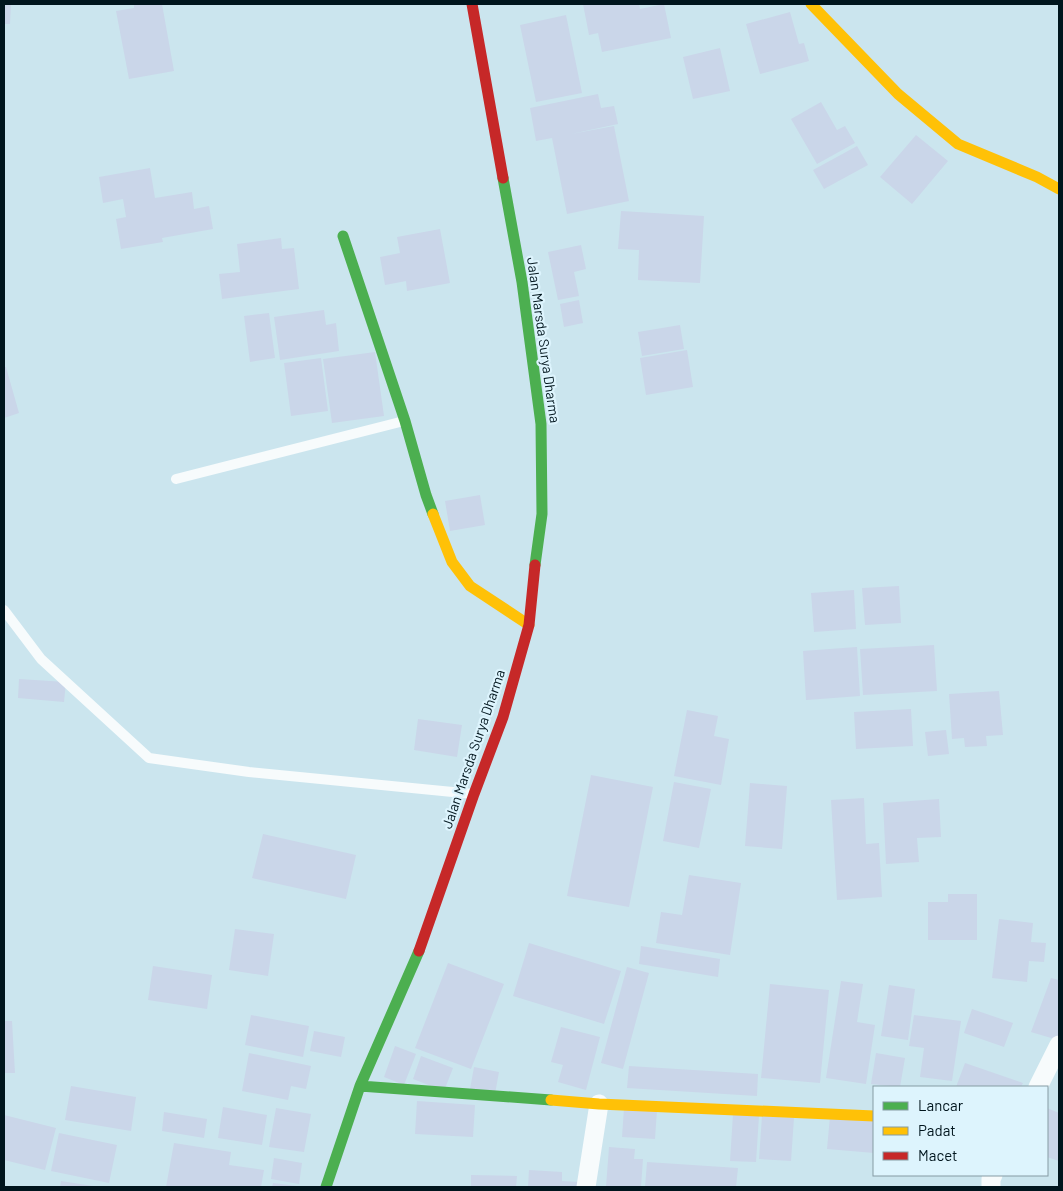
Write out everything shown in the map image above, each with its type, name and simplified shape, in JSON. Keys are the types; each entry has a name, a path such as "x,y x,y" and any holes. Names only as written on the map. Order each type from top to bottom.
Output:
{"main road":[{"name":"Jalan Marsda Surya Dharma","path":"326,1187 360,1086 421,947 503,717 529,625 542,514 541,424 522,282 472,4"},
{"path":"811,4 898,94 958,144 1037,177 1059,189"},
{"path":"343,236 404,421 426,495 452,562 470,586 529,625"},
{"path":"360,1086 599,1104 873,1116"}],"street":[{"path":"1038,1086 1059,1045"},
{"path":"586,1187 599,1104"}],"lane":[{"path":"176,479 404,421"},
{"path":"4,610 42,659 149,758 249,772 474,794"}],"building":[{"path":"4,4 11,4 10,24 4,24"},
{"path":"134,4 162,4 174,71 129,79 116,11 134,8"},
{"path":"583,4 639,4 640,9 664,4 671,38 602,52 598,33 589,35"},
{"path":"790,12 799,44 804,43 809,61 760,74 746,24"},
{"path":"566,15 582,93 536,102 520,25"},
{"path":"720,48 730,91 693,99 683,57"},
{"path":"598,94 601,108 614,106 618,124 571,134 614,126 629,201 567,214 552,138 536,141 530,108"},
{"path":"821,102 837,130 845,126 855,143 817,164 791,119"},
{"path":"916,135 948,161 912,204 880,177"},
{"path":"857,146 868,165 824,189 813,170"},
{"path":"150,168 155,198 192,192 194,209 209,206 213,229 162,238 163,242 121,249 116,219 126,217 123,199 103,203 99,177"},
{"path":"621,211 704,216 700,283 638,280 639,250 618,249"},
{"path":"440,229 450,283 407,291 406,281 385,285 380,257 400,253 397,237"},
{"path":"281,238 282,249 294,248 299,289 222,299 219,274 240,272 237,244"},
{"path":"581,245 586,269 574,272 579,296 558,300 548,252"},
{"path":"579,300 583,323 564,327 560,304"},
{"path":"324,310 326,325 336,323 339,351 280,360 274,317"},
{"path":"269,313 275,358 250,362 244,316"},
{"path":"680,325 684,349 642,356 638,332"},
{"path":"687,350 693,387 646,395 640,358"},
{"path":"375,352 384,416 332,423 323,359"},
{"path":"321,358 328,411 291,416 284,363"},
{"path":"4,367 6,367 19,413 4,418"},
{"path":"480,495 485,525 450,531 445,501"},
{"path":"899,586 901,623 865,625 862,588"},
{"path":"854,590 856,629 814,632 811,593"},
{"path":"934,645 937,691 863,695 860,649"},
{"path":"857,647 860,696 806,700 803,651"},
{"path":"19,679 66,682 64,702 18,698"},
{"path":"999,691 1003,735 986,736 987,746 965,747 964,738 952,739 949,694"},
{"path":"911,709 913,746 856,749 854,712"},
{"path":"687,710 718,716 714,736 729,739 721,785 674,776"},
{"path":"418,719 462,725 457,757 414,750"},
{"path":"946,730 949,754 928,756 925,732"},
{"path":"591,775 653,787 629,907 567,896"},
{"path":"674,782 711,789 699,848 663,841"},
{"path":"750,783 787,786 782,849 745,846"},
{"path":"864,798 866,844 879,843 882,897 837,900 831,800"},
{"path":"939,799 941,837 917,838 919,862 886,864 883,803"},
{"path":"263,834 356,855 346,899 252,878"},
{"path":"689,875 741,883 730,955 656,943 661,912 682,915"},
{"path":"948,894 977,894 977,940 928,940 928,902 948,902"},
{"path":"999,919 1033,923 1031,942 1046,943 1044,962 1029,961 1027,982 992,978"},
{"path":"235,929 274,934 268,976 229,970"},
{"path":"529,943 621,971 604,1024 513,996"},
{"path":"641,946 720,959 718,977 639,964"},
{"path":"448,963 504,984 471,1069 415,1048"},
{"path":"153,966 212,975 207,1009 148,1000"},
{"path":"627,967 649,973 623,1069 601,1063"},
{"path":"1051,978 1059,980 1058,1040 1031,1032"},
{"path":"841,981 863,984 857,1022 875,1025 866,1084 826,1078"},
{"path":"770,984 829,990 820,1083 761,1078"},
{"path":"889,985 915,989 908,1040 881,1036"},
{"path":"972,1009 1013,1023 1004,1047 964,1033"},
{"path":"251,1015 309,1026 303,1057 245,1045"},
{"path":"914,1015 961,1021 952,1081 920,1077 924,1048 909,1046"},
{"path":"4,1021 12,1021 15,1073 4,1073"},
{"path":"561,1027 600,1037 586,1090 558,1082 563,1065 551,1062"},
{"path":"314,1031 345,1037 341,1057 310,1051"},
{"path":"395,1046 416,1054 404,1085 384,1077"},
{"path":"249,1053 311,1066 306,1089 291,1086 288,1100 242,1091"},
{"path":"876,1053 905,1058 900,1086 871,1084"},
{"path":"421,1056 453,1068 444,1091 413,1079"},
{"path":"965,1063 1023,1083 1022,1086 956,1086"},
{"path":"629,1066 758,1074 757,1096 627,1088"},
{"path":"474,1067 499,1072 495,1094 470,1089"},
{"path":"71,1086 136,1097 131,1131 65,1120"},
{"path":"417,1101 475,1105 473,1137 415,1134"},
{"path":"223,1107 267,1115 262,1145 218,1138"},
{"path":"276,1108 311,1114 304,1152 269,1147"},
{"path":"624,1108 657,1110 655,1139 622,1137"},
{"path":"1048,1108 1059,1113 1059,1161 1048,1157"},
{"path":"164,1112 207,1119 204,1138 162,1131"},
{"path":"733,1114 759,1116 756,1162 730,1161"},
{"path":"4,1115 56,1128 45,1170 4,1160"},
{"path":"762,1116 794,1118 791,1161 759,1159"},
{"path":"830,1116 873,1120 873,1153 827,1149"},
{"path":"59,1133 117,1145 109,1183 51,1171"},
{"path":"174,1143 231,1152 229,1165 264,1170 261,1187 166,1187"},
{"path":"609,1147 635,1149 634,1159 643,1159 641,1187 606,1187"},
{"path":"274,1158 302,1163 299,1184 271,1179"},
{"path":"647,1162 738,1168 736,1187 645,1187"},
{"path":"529,1170 562,1172 562,1181 580,1182 580,1187 528,1187"},
{"path":"471,1175 517,1176 516,1187 471,1187"},
{"path":"61,1181 93,1186 93,1187 60,1187"},
{"path":"273,1183 297,1186 297,1187 272,1187"}],"traffic: fast":[{"path":"503,178 522,282 541,424 542,514 535,565"},
{"path":"343,236 405,421 433,514"},
{"path":"326,1187 360,1086 419,951"},
{"path":"360,1086 551,1100"}],"traffic: slow":[{"path":"811,4 898,94 958,144 1037,177 1059,189"},
{"path":"433,514 452,562 470,586 529,625"},
{"path":"551,1100 599,1104 873,1116"}],"traffic: jam":[{"path":"472,4 503,178"},
{"path":"419,951 503,717 529,625 535,565"}]}
